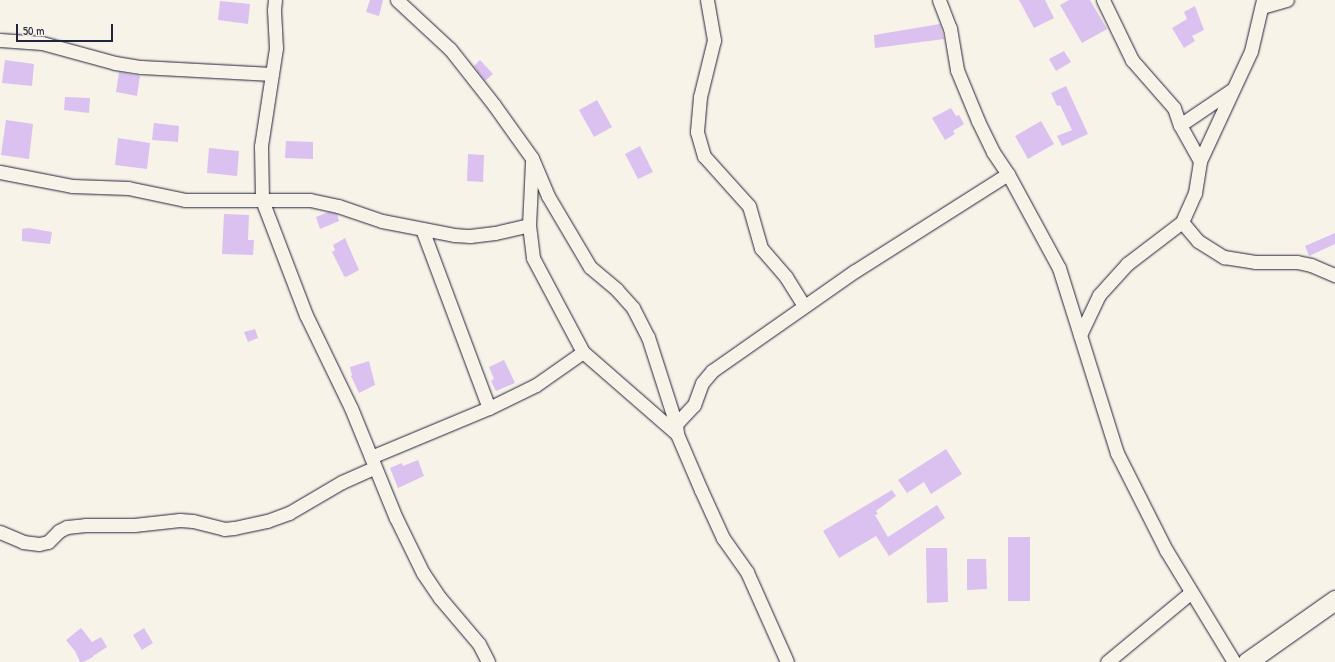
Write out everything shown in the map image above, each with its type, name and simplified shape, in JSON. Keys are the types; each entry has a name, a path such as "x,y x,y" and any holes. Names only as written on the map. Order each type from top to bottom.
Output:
{"main road":[{"path":"1247,662 1335,600"}],"street":[{"path":"275,0 274,10 276,48 261,146 262,200 306,315 351,408 396,518 423,573 440,598 479,644 488,662"},
{"path":"397,0 450,49 532,158 548,196 590,267 617,290 633,308 648,336 676,429 723,538 747,572 787,662"},
{"path":"707,0 714,40 700,97 697,132 704,156 749,206 761,248 786,277 804,306"},
{"path":"939,0 950,28 958,70 967,95 993,152 1008,174 1059,268 1117,453 1166,550 1190,592 1234,662"},
{"path":"1103,0 1132,60 1174,108 1180,125 1200,161"},
{"path":"1080,335 1099,295 1127,264 1182,222 1195,193 1200,161 1251,51 1263,3 1287,0"},
{"path":"0,40 42,44 115,63 141,67 272,74"},
{"path":"1180,125 1233,89"},
{"path":"532,158 528,225 533,258 583,352 676,429"},
{"path":"0,172 72,186 128,188 185,200 310,200 338,206 382,221 454,235 470,236 496,233 528,225"},
{"path":"676,429 694,405 702,383 712,372 804,306 953,207 1008,174"},
{"path":"1182,222 1198,241 1224,257 1255,262 1297,262 1311,265 1335,275"},
{"path":"422,229 489,408"},
{"path":"0,532 23,542 39,544 48,542 59,531 67,527 85,525 134,525 180,520 193,521 224,529 267,521 289,513 373,462 536,385 583,352"},
{"path":"1107,662 1190,592"}],"building":[{"path":"370,0 383,0 379,16 366,12"},
{"path":"1019,0 1045,0 1054,18 1034,28"},
{"path":"1069,0 1090,0 1107,29 1082,43 1060,5"},
{"path":"220,1 250,4 248,24 218,20"},
{"path":"1195,6 1204,30 1192,36 1195,41 1184,48 1172,28 1187,19 1184,12"},
{"path":"940,24 944,39 875,48 874,35"},
{"path":"1064,51 1071,62 1056,71 1049,59"},
{"path":"5,60 34,64 32,86 2,83"},
{"path":"480,60 493,74 485,81 474,66"},
{"path":"119,72 140,76 137,96 116,92"},
{"path":"1066,86 1088,134 1062,146 1057,136 1072,130 1060,105 1057,106 1051,93"},
{"path":"65,97 90,98 89,113 64,110"},
{"path":"597,100 612,127 594,137 579,110"},
{"path":"951,108 956,116 959,115 964,124 953,131 955,134 945,140 932,118"},
{"path":"6,120 33,124 29,159 1,155"},
{"path":"1041,121 1054,144 1028,159 1015,136"},
{"path":"154,123 179,126 178,142 152,140"},
{"path":"118,138 150,143 147,169 115,165"},
{"path":"286,141 313,142 313,159 285,158"},
{"path":"640,146 653,172 638,179 625,154"},
{"path":"209,148 239,151 237,176 207,173"},
{"path":"468,154 484,155 483,182 467,181"},
{"path":"328,212 337,214 339,221 320,229 316,217"},
{"path":"224,214 249,215 248,240 254,240 253,255 222,254"},
{"path":"29,228 52,232 50,244 22,241 22,229"},
{"path":"1335,233 1335,244 1309,256 1305,246"},
{"path":"345,238 359,270 346,277 344,276 332,252 335,250 333,245"},
{"path":"255,329 258,338 248,342 244,332"},
{"path":"504,360 515,383 496,391 491,381 494,379 489,367"},
{"path":"369,361 375,385 359,393 351,376 350,367"},
{"path":"946,449 962,474 931,494 924,482 907,493 898,480"},
{"path":"418,460 424,476 398,488 390,468 402,463 403,466"},
{"path":"892,490 896,496 876,511 878,514 875,515 888,537 937,505 945,518 889,556 876,536 839,558 823,531"},
{"path":"1008,537 1030,537 1030,601 1008,601"},
{"path":"926,548 947,548 948,602 927,603"},
{"path":"967,559 986,559 987,589 967,590"},
{"path":"81,628 92,642 101,637 107,647 83,662 80,662 75,651 66,640"},
{"path":"144,628 153,643 142,650 133,635"}]}
